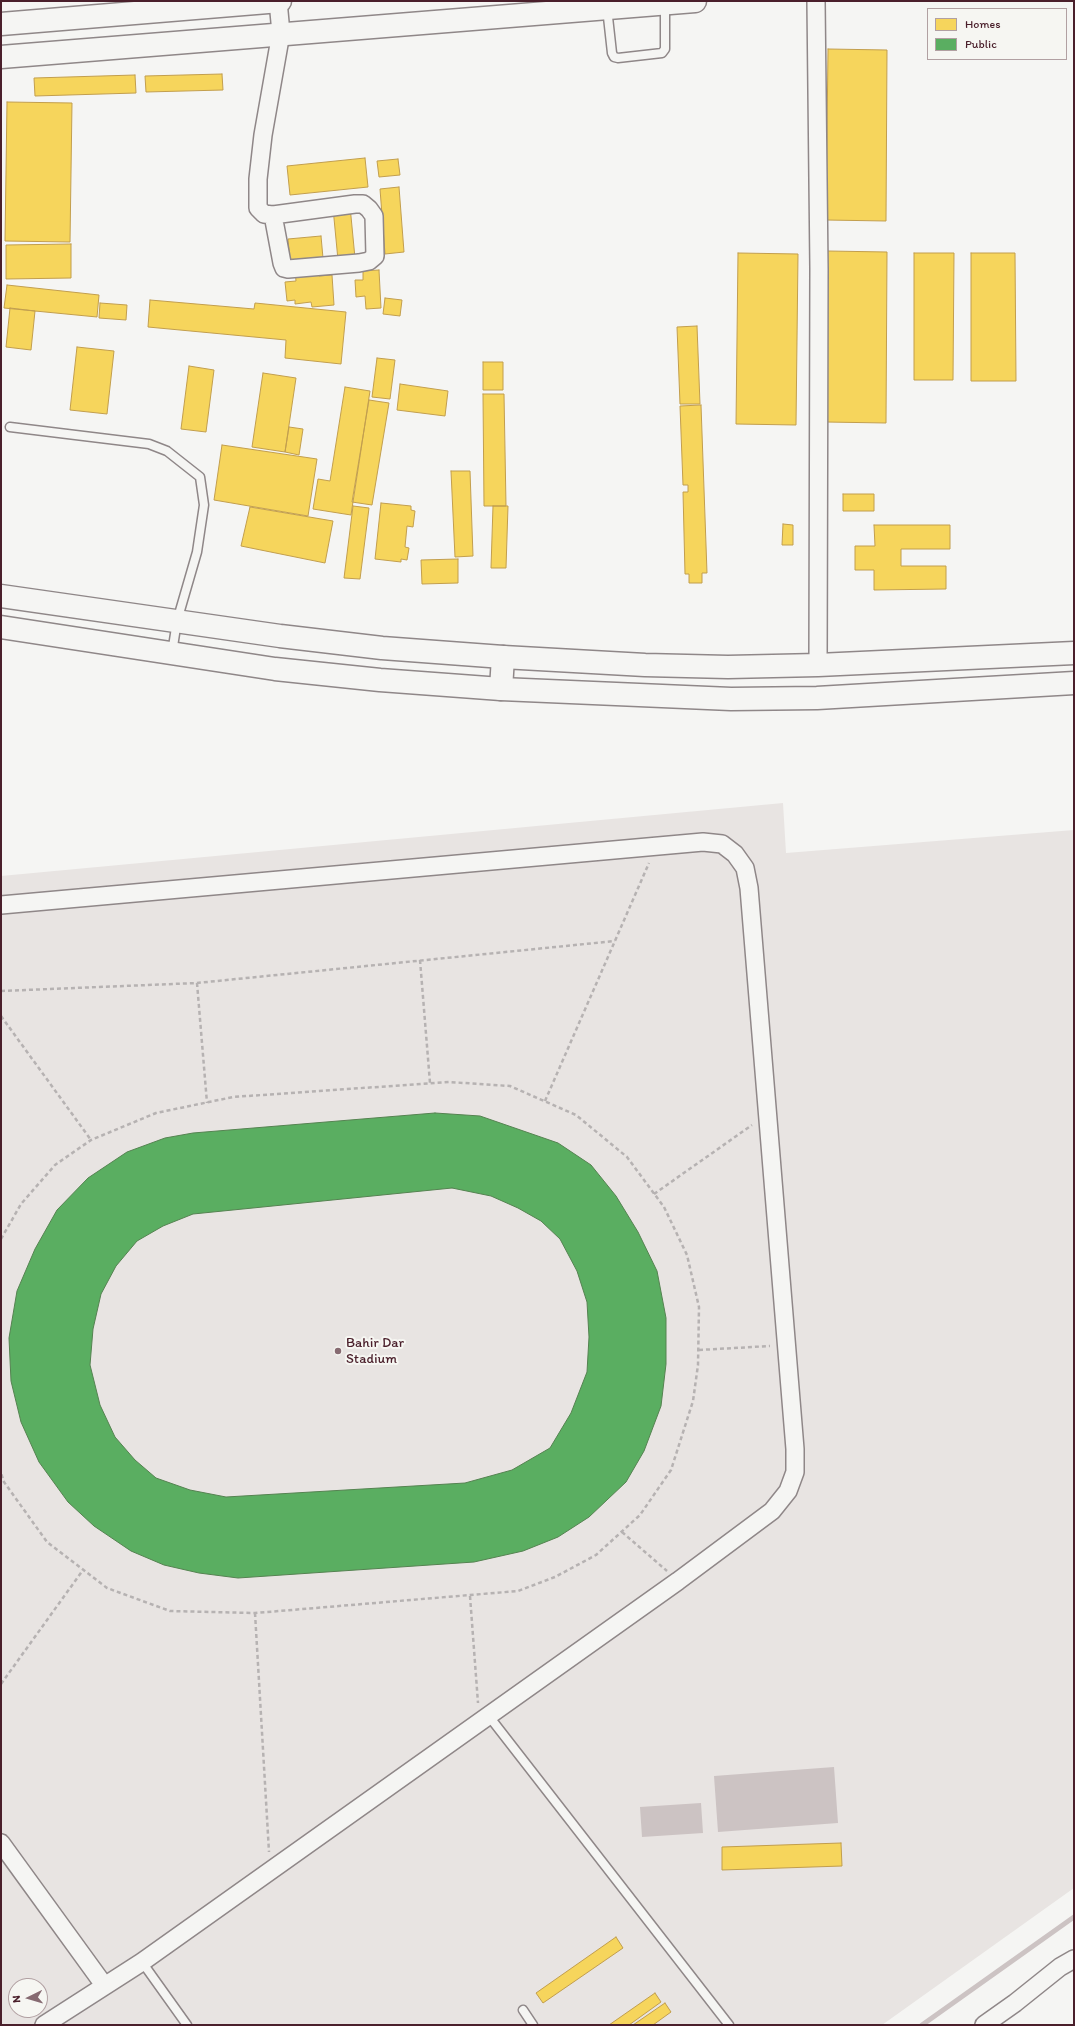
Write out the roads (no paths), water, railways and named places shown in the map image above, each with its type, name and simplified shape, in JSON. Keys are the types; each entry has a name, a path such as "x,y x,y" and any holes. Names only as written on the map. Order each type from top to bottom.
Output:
{"street":[{"path":"1,24 279,1 281,33 263,135 258,179 258,208 264,214 273,214 363,204 369,208 374,216 375,256 369,261 359,263 288,269 284,268 273,214"},
{"path":"1,64 1,57 89,49 695,1"},
{"path":"816,1 819,269 818,665"},
{"path":"86,16 89,49"},
{"path":"1,596 280,636 382,648 503,657 728,667 818,665 1074,653"},
{"path":"1,627 283,670 380,680 501,689 723,699 809,698 1074,683"},
{"path":"501,689 503,657"},
{"path":"1,905 703,842 722,844 735,854 745,868 749,888 796,1448 795,1472 788,1491 772,1511 678,1580 270,1869 142,1962 104,1985 44,2025"},
{"path":"1,1843 104,1985"},
{"path":"984,2025 1015,2004 1060,1966 1074,1959"}],"lane":[{"path":"607,8 612,53 614,57 618,58 662,53 665,49 665,4"},
{"path":"10,427 149,444 167,451 200,477 204,505 197,552 177,621 172,654"},
{"path":"484,1718 729,2025"},
{"path":"142,1962 187,2025"},
{"path":"523,2010 533,2025"}],"waterway":[{"path":"922,2025 1074,1917"}],"place":[{"name":"Bahir Dar Stadium","path":"338,1351"}]}
